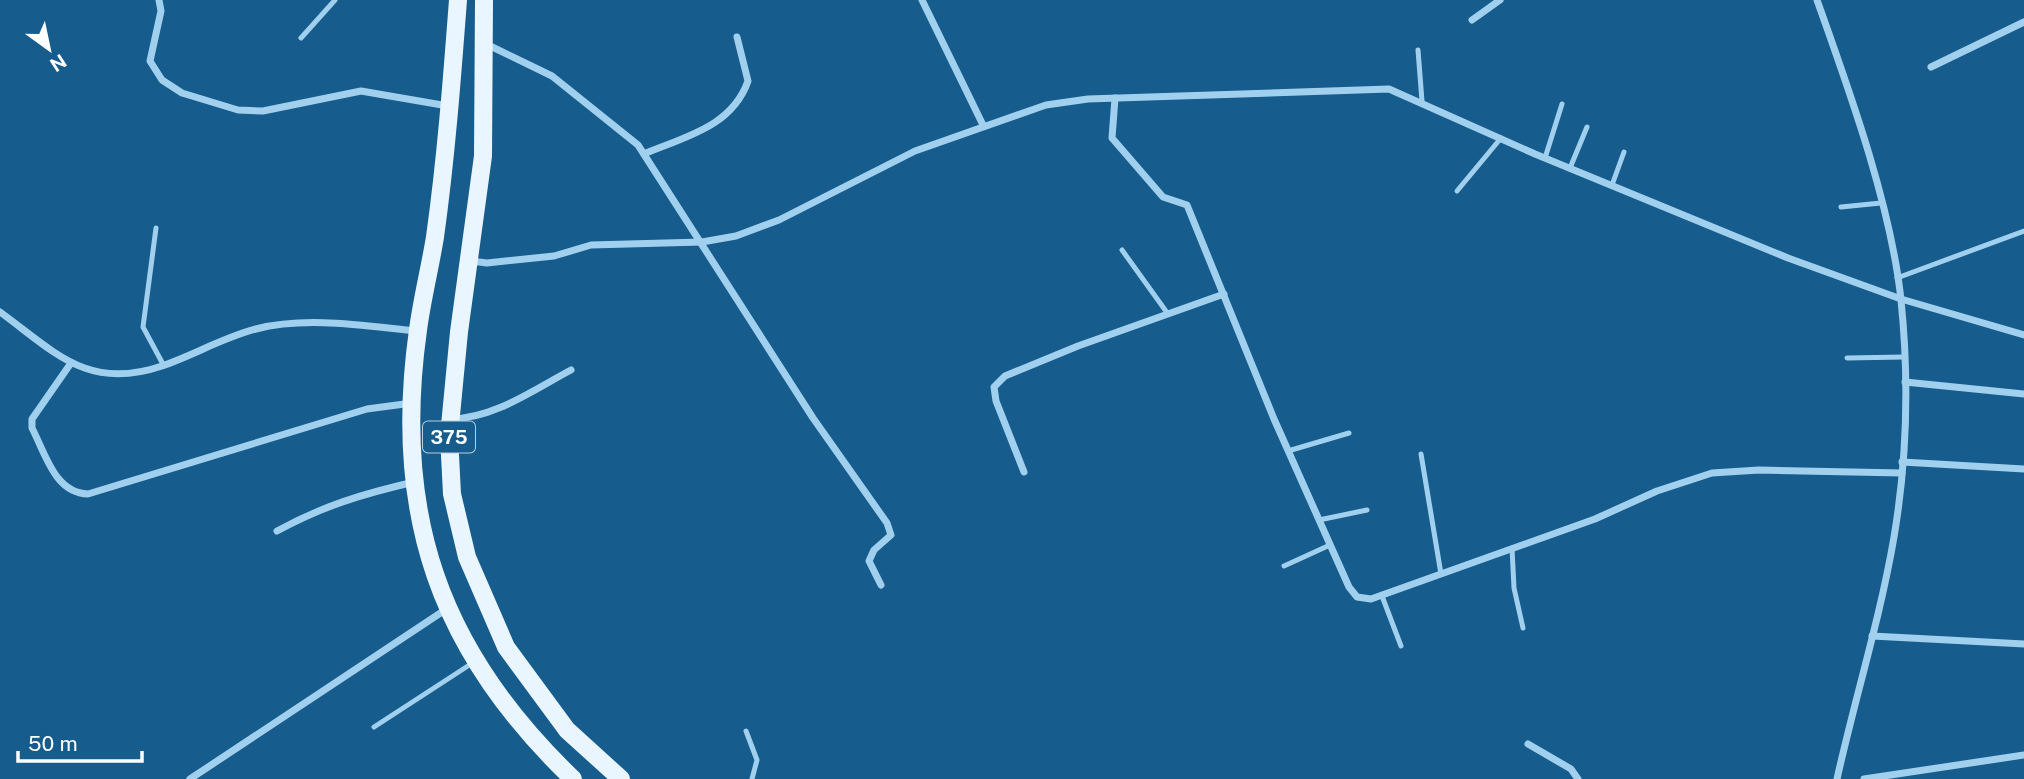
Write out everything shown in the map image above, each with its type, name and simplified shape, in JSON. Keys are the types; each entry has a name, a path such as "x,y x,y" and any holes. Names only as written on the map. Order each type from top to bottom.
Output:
{"main road":[{"name":"375","path":"458,0 437,223 418,331 413,403 415,481 421,535 431,570 476,661 512,715 573,779"},
{"name":"375","path":"484,0 483,156 467,260 451,419 452,494 467,557 506,647 567,730 621,779"}],"street":[{"path":"159,0 162,11 154,32 150,61 162,80 182,93 238,110 263,111 361,91 449,106"},
{"path":"922,0 983,125"},
{"path":"1472,20 1500,0"},
{"path":"1817,0 1881,203 1901,299 1905,382 1902,473 1894,537 1836,779"},
{"path":"1931,67 2024,22"},
{"path":"644,154 716,124 732,110 748,81 737,37"},
{"path":"484,43 552,76 606,117 644,154 813,418 887,523 891,535 874,550 869,561 881,585"},
{"path":"467,260 487,263 554,256 591,245 702,242 736,236 779,219 915,151 1046,105 1115,98 1371,88 1389,89 1422,101 1545,158 1788,258 1901,299 2024,335"},
{"path":"1115,98 1112,138 1163,197 1187,205 1289,451 1349,587 1357,597 1371,599 1382,596 1595,519 1657,491 1712,473 1902,473"},
{"path":"1024,472 996,401 994,387 1005,376 1224,294"},
{"path":"0,312 71,363 92,373 128,375 164,366 206,345 259,328 308,324 418,331"},
{"path":"71,363 32,419 32,428 62,486 76,494 88,494 367,409 413,403"},
{"path":"451,419 471,419 497,410 571,370"},
{"path":"1905,382 2024,394"},
{"path":"1902,462 2024,469"},
{"path":"277,531 330,504 415,481"},
{"path":"190,779 448,608"},
{"path":"1872,635 2024,644"},
{"path":"1528,744 1570,769 1578,779"},
{"path":"1864,779 2024,755"}],"lane":[{"path":"301,38 335,0"},
{"path":"1418,50 1422,101"},
{"path":"1545,158 1562,104"},
{"path":"1570,168 1587,127"},
{"path":"1457,191 1501,138"},
{"path":"1612,184 1624,152"},
{"path":"1841,207 1881,203"},
{"path":"156,228 144,327 164,366"},
{"path":"1897,278 2024,231"},
{"path":"1122,250 1168,314"},
{"path":"1847,358 1904,357"},
{"path":"1289,451 1349,433"},
{"path":"1421,454 1441,574"},
{"path":"1319,520 1367,510"},
{"path":"1284,566 1330,545"},
{"path":"1512,548 1514,588 1523,628"},
{"path":"1382,596 1401,646"},
{"path":"374,727 476,661"},
{"path":"746,732 757,760 752,779"}]}
